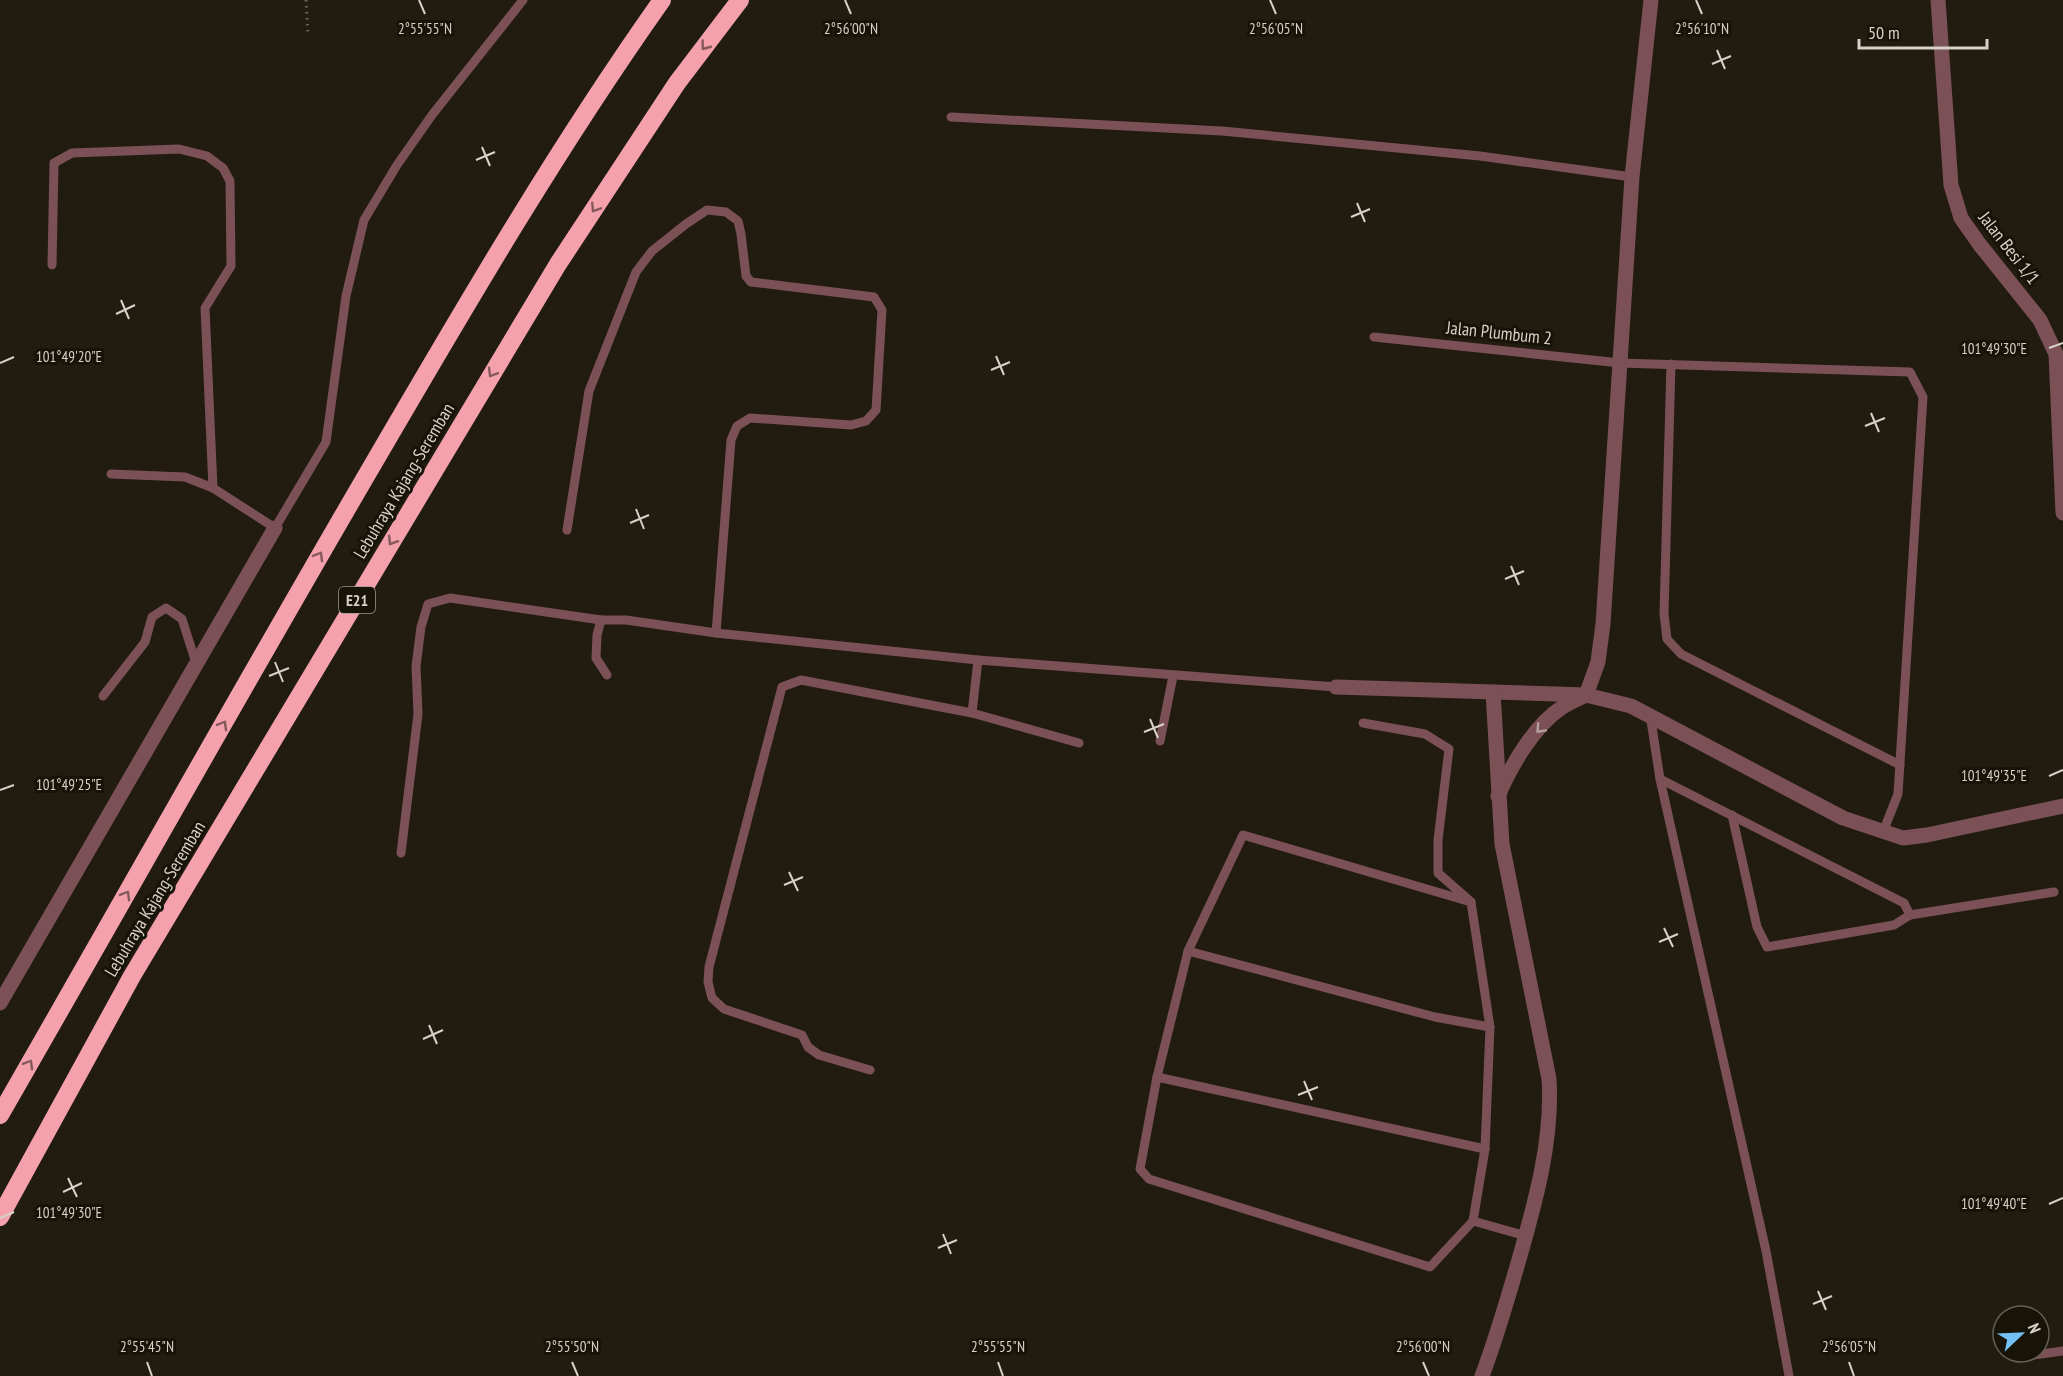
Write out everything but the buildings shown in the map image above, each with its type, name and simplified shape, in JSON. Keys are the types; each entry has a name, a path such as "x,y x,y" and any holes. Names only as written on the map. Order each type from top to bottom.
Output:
{"highway":[{"name":"Lebuhraya Kajang-Seremban","path":"0,1115 313,567 469,300 618,62 662,0"},
{"name":"Lebuhraya Kajang-Seremban","path":"0,1217 132,976 558,264 677,83 740,0"}],"street":[{"path":"1498,796 1512,764 1535,734 1560,709 1586,695 1598,662 1603,624 1632,177 1652,0"},
{"name":"Jalan Besi 1/1","path":"1938,0 1951,185 1961,218 2040,320 2056,354 2063,513"},
{"path":"0,1004 275,528"},
{"path":"1336,687 1586,695 1631,706 1650,714 1843,818 1903,838 1928,835 2063,806"},
{"path":"1482,1376 1495,1343 1526,1236 1539,1185 1551,1108 1549,1079 1502,844 1493,692"}],"lane":[{"path":"111,474 185,477 213,488 275,528 326,442 346,296 364,220 397,165 432,115 523,0"},
{"path":"951,117 1222,132 1480,156 1632,177"},
{"path":"52,265 54,163 72,153 179,149 207,156 222,168 230,181 231,267 205,308 213,488"},
{"path":"567,530 588,392 636,272 652,251 686,225 707,210 726,212 738,221 746,276 751,282 874,297 882,310 876,410 866,421 851,425 750,418 736,426 731,440 716,633"},
{"name":"Jalan Plumbum 2","path":"1374,337 1620,363 1910,372 1923,397 1900,765"},
{"path":"1671,364 1664,614 1667,639 1682,654 1900,765 1898,794 1883,832"},
{"path":"401,853 418,714 416,666 422,627 428,604 450,598 601,620 627,620 716,633 978,660 1336,687"},
{"path":"104,696 145,642 152,617 166,608 182,619 196,663"},
{"path":"601,620 597,635 596,658 607,675"},
{"path":"972,713 978,660"},
{"path":"1160,741 1173,676"},
{"path":"870,1070 819,1055 808,1047 802,1035 724,1009 712,998 708,982 709,967 782,687 801,680 972,713 1079,743"},
{"path":"1650,714 1660,779 1764,1239 1789,1376"},
{"path":"1364,723 1425,734 1449,749 1438,840 1438,873 1471,903 1490,1027 1485,1149 1473,1221 1430,1267 1149,1179 1140,1169 1157,1077 1188,951 1243,835 1471,903"},
{"path":"1660,779 1904,903 1910,915"},
{"path":"1732,815 1757,927 1767,947 1894,925 1910,915 2054,892"},
{"path":"1188,951 1435,1017 1490,1027"},
{"path":"1157,1077 1485,1149"},
{"path":"1473,1221 1526,1236"}],"path":[{"path":"306,0 308,35"}]}
